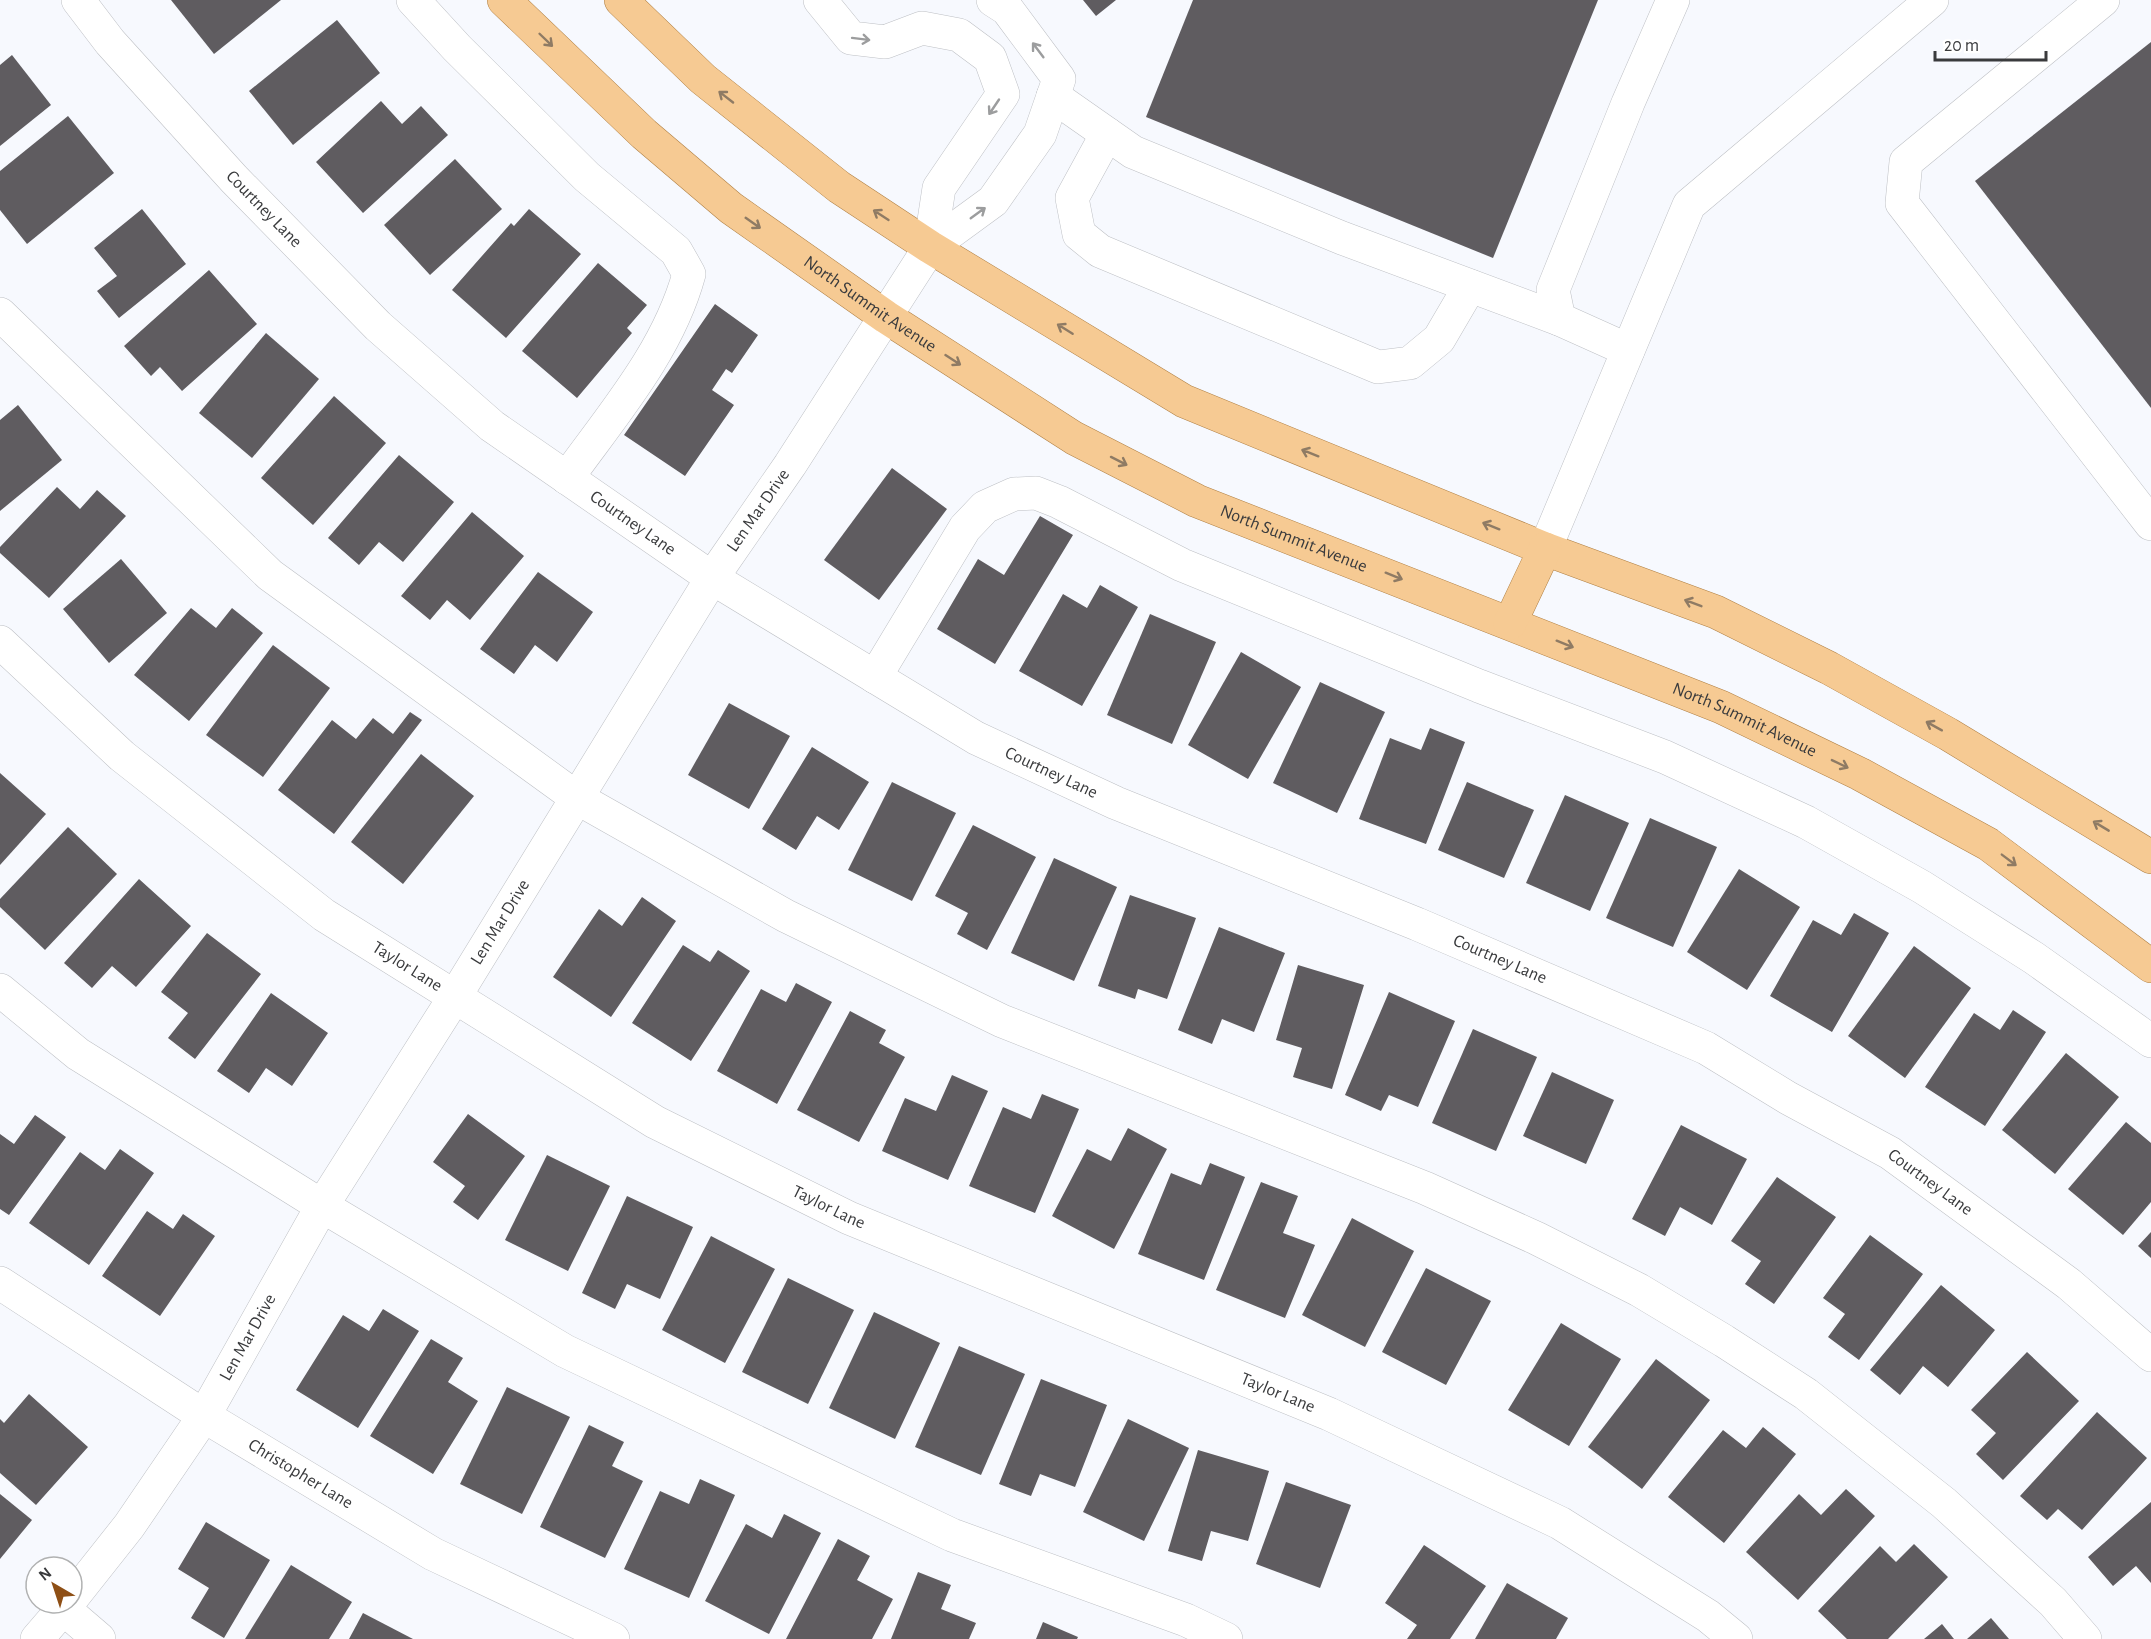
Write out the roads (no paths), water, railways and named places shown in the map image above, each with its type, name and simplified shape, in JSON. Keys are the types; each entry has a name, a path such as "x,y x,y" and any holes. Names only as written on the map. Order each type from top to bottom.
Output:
{"main road":[{"name":"North Summit Avenue","path":"504,0 644,134 731,208 886,317 1074,438 1197,501 1510,622 1721,707 1860,774 1988,844 2151,966"},
{"path":"621,0 703,79 839,187 930,247 1184,401 1545,549 1716,612 1829,668 1948,734 2151,857"},
{"path":"1510,622 1545,549"}],"street":[{"name":"Courtney Lane","path":"78,0 110,42 234,179 378,326 492,426 712,578 976,738 1116,803 1438,933 1706,1048 1788,1098 1890,1153 2069,1284 2151,1354"},
{"path":"413,0 457,48 587,177 676,251 689,274 681,305 662,343 567,478"},
{"path":"820,0 850,38 885,42 922,28 959,35 990,58 1004,94 939,188 930,247"},
{"path":"930,247 993,201 1040,134 1059,79 1007,9 993,0"},
{"path":"1559,319 1553,290 1628,103 1674,0"},
{"path":"1545,549 1689,205 1932,0"},
{"path":"2103,0 1906,162 1902,202 2151,524"},
{"path":"1053,96 1133,152 1342,238 1559,319 1629,350"},
{"path":"1107,134 1072,198 1079,234 1100,251 1378,367 1410,363 1439,339 1470,286"},
{"name":"Len Mar Drive","path":"84,1584 129,1526 204,1416 322,1206 454,998 712,578 790,465 930,247"},
{"path":"0,314 270,575 577,798 786,916 1002,1021 1425,1188 1536,1238 1639,1290 1806,1394 1944,1503 2054,1602 2085,1639"},
{"path":"875,677 965,528 985,507 1014,494 1036,493 1059,502 1182,565 1479,686 1665,757 1806,822 1922,887 1978,922 2034,958 2151,1041"},
{"name":"Taylor Lane","path":"0,642 122,756 324,915 655,1122 849,1218 1329,1414 1560,1523 1708,1616 1736,1639"},
{"path":"0,990 78,1054 322,1206 565,1351 952,1535 1186,1620 1226,1639"},
{"name":"Christopher Lane","path":"1,1287 204,1416 433,1554 613,1639"},
{"name":"Len Mar Drive","path":"37,1639 58,1615"},
{"path":"78,1615 99,1639"}]}
